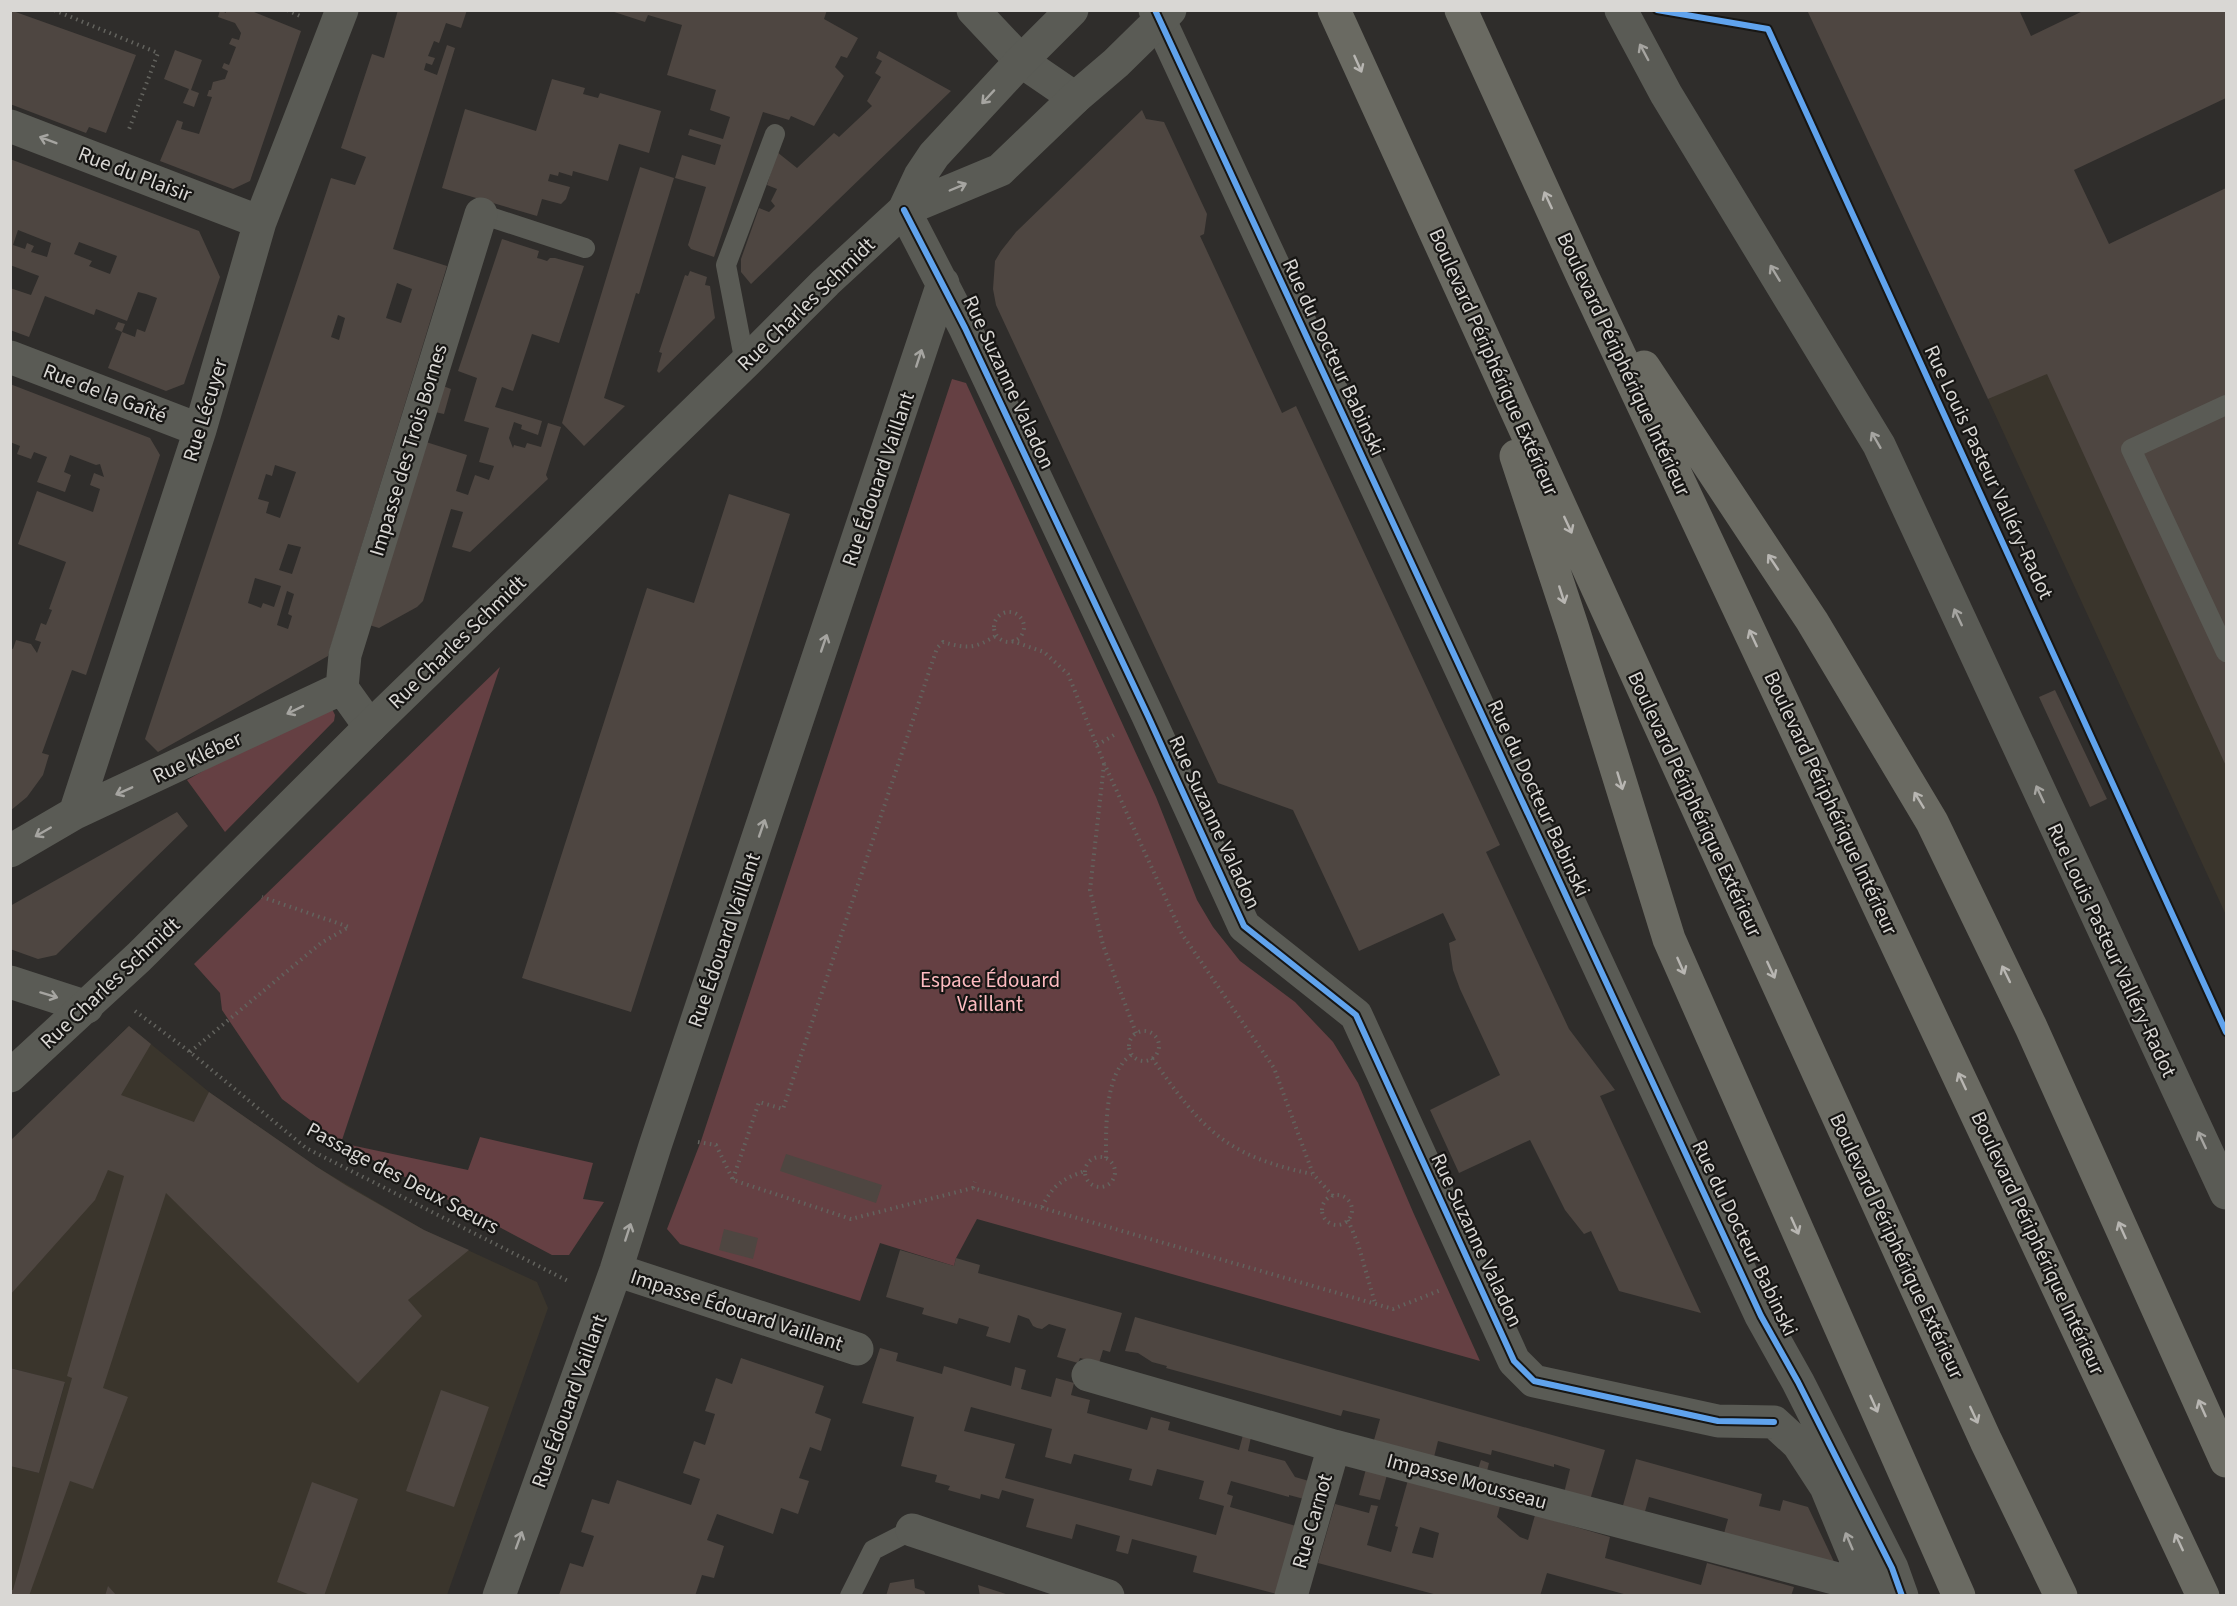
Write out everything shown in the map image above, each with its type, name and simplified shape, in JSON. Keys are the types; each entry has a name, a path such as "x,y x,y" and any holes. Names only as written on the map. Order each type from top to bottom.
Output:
{"highway":[{"name":"Boulevard Périphérique Extérieur","path":"1334,10 1986,1441 2061,1596"},
{"name":"Boulevard Périphérique Intérieur","path":"1461,10 1581,273 2203,1596"},
{"path":"1581,273 1824,641 1932,822 2031,1027 2226,1461"},
{"path":"1465,300 1573,629 1669,939 1959,1596"}],"street":[{"name":"Rue Lécuyer","path":"75,813 200,430 260,222 342,10"},
{"path":"973,10 1021,61 1075,98"},
{"name":"Rue Charles Schmidt","path":"904,210 920,176 934,155 1072,10"},
{"name":"Rue Louis Pasteur Valléry-Radot","path":"1621,10 1666,94 1879,445 2226,1193"},
{"name":"Rue Charles Schmidt","path":"10,1076 97,997 826,282 904,210 1000,170 1075,98 1130,50 1162,14"},
{"name":"Rue du Docteur Babinski","path":"1162,14 1761,1316 1798,1382 1892,1568 1902,1596"},
{"name":"Rue du Plaisir","path":"10,126 260,222"},
{"name":"Rue Suzanne Valadon","path":"904,210 943,283 1148,716 1244,926 1356,1015 1514,1361 1534,1381 1718,1421 1774,1422"},
{"name":"Impasse des Trois Bornes","path":"342,688 345,655 481,214"},
{"name":"Rue Édouard Vaillant","path":"499,1596 616,1270 655,1146 943,283"},
{"name":"Rue de la Gaîté","path":"10,357 200,430"},
{"path":"342,688 370,727"},
{"name":"Rue Kléber","path":"10,850 75,813 342,688"},
{"path":"10,982 97,997"},
{"name":"Impasse Édouard Vaillant","path":"616,1270 857,1349"},
{"name":"Impasse Mousseau","path":"1088,1375 1334,1446 1863,1588"},
{"path":"1798,1382 1774,1422 1798,1444 1826,1487 1863,1588"},
{"name":"Rue Carnot","path":"1291,1596 1334,1446"},
{"path":"912,1530 1108,1596"}],"lane":[{"path":"745,363 726,265 774,135"},
{"path":"481,214 585,248"},
{"path":"2226,405 2131,449 2226,652"},
{"path":"850,1596 873,1550 912,1530"}],"path":[{"path":"54,10 158,53 114,166"},
{"path":"1012,641 1021,636 1024,627 1016,614 1007,612 998,617 994,625 997,635 1004,640 1044,652 1068,674 1104,763 1182,934 1274,1068 1313,1174 1333,1196 1342,1197 1349,1202 1352,1211 1344,1223 1335,1225 1326,1220 1322,1211 1325,1202 1333,1196"},
{"path":"733,1180 759,1102 783,1109 937,648 943,642 965,648 984,643 997,635"},
{"path":"1104,763 1090,890 1103,945 1136,1034"},
{"path":"190,1052 321,943 349,927 262,897"},
{"path":"1149,1032 1157,1037 1159,1046 1152,1058 1143,1061 1132,1054 1130,1041 1136,1034 1149,1032"},
{"path":"1085,1171 1086,1176 1096,1186 1106,1185 1114,1178 1115,1169 1106,1158 1106,1135 1113,1082 1121,1064 1132,1054"},
{"path":"1152,1058 1196,1118 1222,1140 1245,1154 1281,1167 1313,1174"},
{"path":"655,1146 701,1141 716,1145 733,1180 851,1219 973,1188 1393,1309 1476,1276"},
{"path":"1042,1207 1050,1191 1067,1177 1085,1171 1092,1159 1106,1158"},
{"path":"973,1188 975,1182"},
{"path":"1348,1220 1358,1244 1375,1303"}],"shaded area":[{"path":"2226,286 2226,915 1988,399"},
{"path":"129,1026 209,1092 317,1167 424,1230 537,1282 548,1308 447,1595 11,1595 10,1466 39,1473 65,1383 11,1368 11,1141"}],"green space":[{"name":"Espace Édouard Vaillant","path":"952,379 966,383 1156,797 1197,900 1213,927 1240,961 1295,1002 1333,1042 1358,1083 1480,1361 977,1219 954,1266 880,1243 860,1301 680,1244 667,1229 701,1141"},
{"path":"500,667 341,1143 282,1099 222,1010 220,993 194,964"},
{"path":"331,707 335,715 334,721 225,832 187,780 313,709"},
{"path":"480,1137 593,1163 583,1199 604,1202 569,1255 552,1255 341,1143 468,1170"}],"building":[{"path":"10,10 136,55 106,133 89,127 86,133 10,104"},
{"path":"220,10 226,13 226,10 249,10 301,31 250,181 233,189 160,161 177,120 183,122 181,129 199,134 212,97 207,96 209,90 213,82 225,79 228,71 222,68 224,63 229,65 236,47 229,44 232,38 239,40 241,33 235,23 218,17"},
{"path":"398,10 467,10 461,28 446,23 439,43 434,41 428,56 435,58 432,65 426,63 424,70 437,75 447,45 455,48 393,249 447,266 328,656 158,752 145,739 331,178 355,185 366,157 341,148 372,54 384,58","holes":["397,283 412,289 401,323 386,318","338,315 345,318 339,340 331,337","275,465 296,472 280,518 266,513 269,502 258,499 266,474 272,476","288,544 301,547 292,574 279,570","255,578 281,586 274,607 263,603 261,608 248,603","287,591 294,594 288,614 292,616 288,629 277,625"]},
{"path":"608,10 827,10 824,19 858,38 847,58 841,56 835,67 844,76 814,126 791,116 789,120 763,112 714,257 691,249 688,245 706,187 675,178 682,155 715,165 721,145 688,135 690,129 723,139 730,117 710,110 716,90 667,75 682,25 648,15 645,22"},
{"path":"1807,10 2019,10 2031,36 2085,10 2226,10 2226,98 2074,170 2109,244 2226,188 2226,766 2047,374 1988,399"},
{"path":"175,50 202,60 191,90 199,93 194,107 183,103 189,89 164,79"},
{"path":"879,51 951,91 751,284 741,272 741,259 759,208 769,212 775,206 771,201 777,189 767,185 777,152 797,168 834,133 839,137 872,106 867,101 881,77 875,73 882,61 876,58"},
{"path":"552,79 585,88 583,94 598,98 600,93 661,111 649,153 619,144 608,181 573,171 572,176 559,172 558,176 550,174 548,181 570,187 566,199 561,204 542,199 537,216 442,188 465,109 536,131"},
{"path":"1142,110 1146,119 1164,122 1207,214 1204,234 1200,236 1282,413 1296,406 1500,845 1486,852 1569,1029 1615,1090 1600,1096 1701,1313 1619,1291 1591,1231 1584,1234 1565,1210 1530,1140 1459,1173 1430,1110 1500,1075 1453,970 1449,943 1456,940 1443,913 1359,951 1293,810 1218,783 996,305 993,289 995,261 1016,232"},
{"path":"10,159 199,231 220,277 184,384 166,391 108,368 122,332 135,337 137,329 145,332 157,298 138,292 127,321 96,309 94,315 45,296 29,337 10,330 10,288 31,295 39,276 10,265","holes":["18,230 51,243 47,257 31,252 34,246 27,243 25,249 13,245","79,242 117,256 110,274 89,266 92,261 74,254"]},
{"path":"640,167 674,178 639,294 636,293 604,398 625,406 584,446 562,423"},
{"path":"502,239 539,251 537,258 547,261 555,258 584,266 559,343 532,334 513,391 502,387 495,407 542,421 538,435 521,429 522,425 514,422 509,438 513,448 514,445 525,448 527,443 541,447 548,423 561,427 546,475 548,479 470,552 452,547 463,512 451,509 423,601 417,607 379,628 369,625 426,442 467,455 456,491 468,495 475,475 489,480 494,466 479,462 489,428 464,421 477,378 458,371"},
{"path":"690,271 707,277 705,285 710,286 715,318 659,373 657,371 662,353 659,352 685,275 688,276"},
{"path":"118,322 125,324 122,332 115,329"},
{"path":"10,384 150,438 160,455 86,675 72,670 42,753 49,755 43,775 27,797 10,811 10,648 13,649 16,640 31,644 37,653 41,642 35,640 41,623 46,625 52,610 49,609 66,562 18,544 37,491 93,512 100,489 90,485 94,473 104,477 100,464 96,465 70,455 64,472 71,475 65,492 37,482 47,457 34,452 31,459 17,454 20,446 10,442"},
{"path":"443,386 451,389 444,414 435,412"},
{"path":"729,494 790,514 631,1012 522,978 647,588 694,603"},
{"path":"2055,690 2107,799 2090,807 2039,697"},
{"path":"177,812 188,826 56,955 38,959 10,949 10,906"},
{"path":"129,1026 151,1044 121,1095 194,1122 209,1092 347,1186 424,1230 469,1250 408,1300 422,1316 358,1383 166,1193 103,1388 128,1397 93,1489 70,1481 29,1596 10,1596 72,1378 67,1376 124,1176 108,1170 95,1200 10,1295 10,1141"},
{"path":"786,1154 882,1185 876,1203 780,1171"},
{"path":"724,1229 758,1238 753,1259 719,1250"},
{"path":"900,1250 954,1266 956,1258 980,1265 978,1273 1122,1313 1110,1352 1103,1350 1099,1363 1080,1358 1078,1363 1057,1357 1066,1329 1049,1324 1042,1329 1037,1328 1029,1319 1018,1315 1010,1343 986,1336 989,1327 959,1318 957,1324 922,1314 924,1308 886,1297"},
{"path":"1135,1317 1605,1450 1590,1500 1564,1493 1570,1469 1554,1464 1554,1467 1492,1450 1491,1455 1438,1441 1434,1457 1374,1440 1380,1419 1343,1410 1341,1416 1166,1368 1167,1366 1152,1362 1138,1353 1125,1351"},
{"path":"880,1348 898,1353 896,1361 942,1374 944,1366 1011,1386 1015,1367 1026,1370 1021,1389 1051,1397 1056,1378 1074,1383 1071,1395 1090,1400 1087,1413 1147,1430 1151,1417 1170,1422 1168,1430 1239,1450 1243,1435 1251,1437 1248,1451 1285,1461 1295,1477 1309,1481 1304,1499 1231,1481 1227,1494 1233,1496 1230,1507 1296,1526 1277,1594 1193,1572 1197,1556 1132,1539 1128,1554 1116,1551 1120,1536 1076,1524 1072,1539 1026,1527 1034,1499 1002,1490 999,1499 981,1494 980,1499 948,1490 950,1486 935,1482 937,1475 901,1466 914,1417 862,1403","holes":["971,1407 1052,1429 1045,1457 1071,1464 1074,1454 1132,1469 1129,1480 1152,1486 1157,1469 1204,1481 1199,1499 1224,1506 1216,1535 1005,1478 1015,1444 964,1431"]},
{"path":"741,1358 824,1386 815,1413 831,1419 821,1451 810,1447 799,1478 809,1481 798,1514 781,1508 773,1534 717,1514 707,1540 724,1546 714,1578 702,1575 695,1596 559,1595 570,1563 583,1567 594,1536 581,1532 592,1499 609,1504 617,1480 691,1505 700,1479 683,1473 694,1441 705,1445 715,1414 705,1411 716,1378 732,1384"},
{"path":"10,1368 65,1382 39,1473 10,1466"},
{"path":"441,1390 489,1407 454,1507 406,1491"},
{"path":"1636,1459 1762,1494 1759,1506 1780,1511 1783,1500 1808,1507 1837,1568 1723,1537 1728,1519 1649,1497 1644,1515 1622,1509"},
{"path":"1481,1460 1489,1463 1487,1471 1478,1469"},
{"path":"1366,1469 1387,1475 1380,1500 1359,1495"},
{"path":"1408,1480 1500,1506 1497,1517 1520,1537 1528,1540 1535,1515 1610,1537 1605,1558 1701,1585 1707,1563 1794,1587 1791,1596 1631,1596 1547,1573 1540,1596 1441,1596 1318,1563 1335,1504 1369,1513 1371,1505 1378,1506 1367,1545 1391,1552 1398,1527 1395,1526","holes":["1420,1527 1439,1533 1433,1558 1412,1553"]},
{"path":"312,1482 358,1499 324,1596 313,1596 277,1582"},
{"path":"914,1579 915,1588 924,1591 926,1596 886,1596 890,1583"},
{"path":"978,1585 1009,1595 1009,1596 980,1596"},
{"path":"108,1586 117,1596 105,1596"}],"cycle path":[{"path":"1155,10 1761,1316 1798,1382 1892,1568 1902,1596"},
{"path":"1657,10 1768,29 2226,1032"},
{"path":"904,210 965,328 1244,926 1356,1015 1514,1361 1534,1381 1718,1421 1774,1422"}]}
